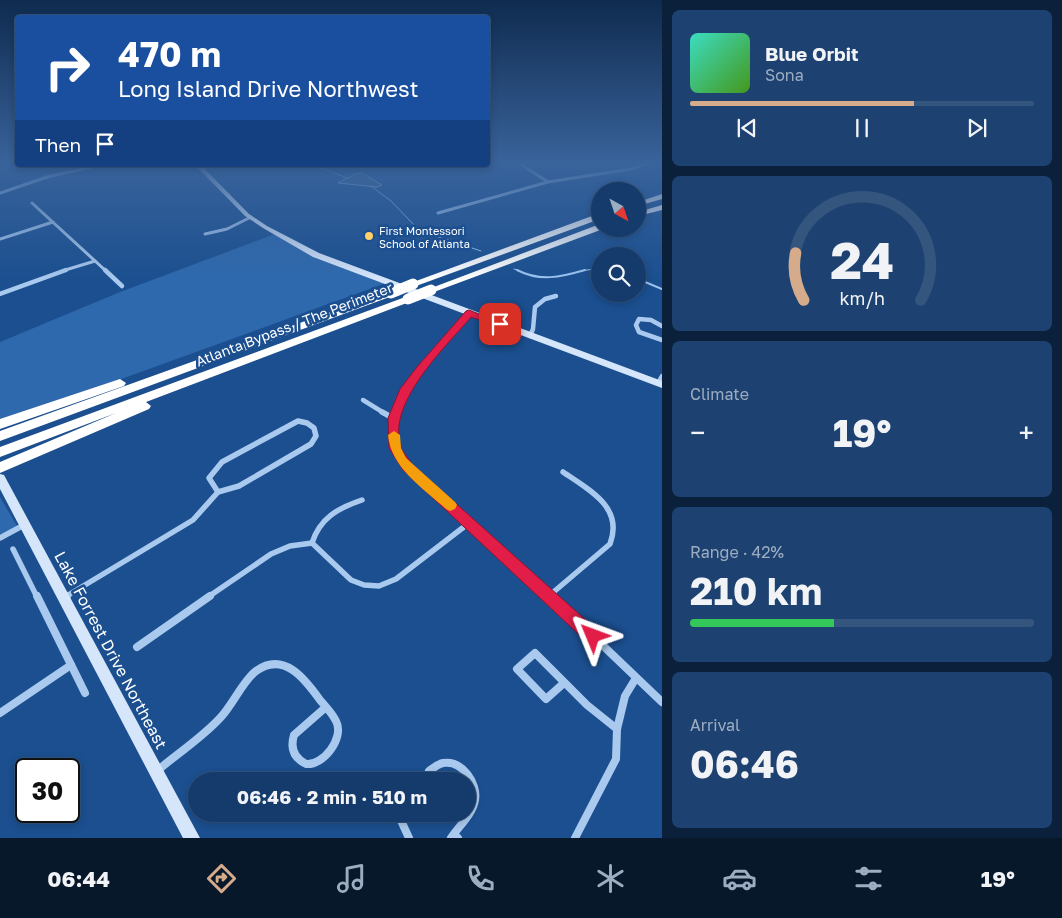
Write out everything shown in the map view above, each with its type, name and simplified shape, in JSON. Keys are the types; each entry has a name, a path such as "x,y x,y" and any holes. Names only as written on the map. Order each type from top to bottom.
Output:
{"highway":[{"path":"646,212 662,207"},
{"name":"Atlanta Bypass / The Perimeter","path":"0,436 591,219"},
{"name":"Atlanta Bypass / The Perimeter","path":"4,451 591,230"},
{"path":"0,468 171,394 305,343 350,320"},
{"path":"0,424 85,394 136,379 164,375"}],"street":[{"path":"235,202 251,218 316,255 530,336 661,381"},
{"path":"438,213 477,202"},
{"path":"32,203 122,286"},
{"path":"205,234 227,229 251,218"},
{"path":"0,239 53,222"},
{"path":"0,294 29,282 95,261"},
{"path":"530,336 534,329 533,310 537,304 545,299 556,296"},
{"path":"469,313 409,384 393,418 395,448 402,461 550,595 662,702"},
{"path":"662,326 643,318 639,319 636,325 639,332 662,340"},
{"path":"362,400 393,418"},
{"path":"64,598 194,520 216,494 244,483 310,444 316,436 314,428 307,422 298,421 222,462 209,478 216,494"},
{"path":"550,595 610,544 616,528 613,516 604,502 563,472"},
{"name":"Lake Forrest Drive Northeast","path":"0,478 192,838"},
{"path":"312,543 316,528 327,516 362,500"},
{"path":"312,543 351,580 364,585 379,586 396,579 469,522"},
{"path":"0,538 24,525"},
{"path":"137,647 271,554 290,546 312,543"},
{"path":"13,549 85,693"},
{"path":"564,683 546,699 517,669 535,653 587,705 617,729"},
{"path":"157,772 221,717 255,672 272,664 286,666 299,672 326,707 335,719 339,729 338,738 334,746 316,763 309,765 303,763 293,753 292,740 294,735 326,707"},
{"path":"0,713 71,665"},
{"path":"575,838 616,760 617,729 625,696 636,678"},
{"path":"429,771 444,763 456,764 463,769 475,790 475,800 471,809 454,837"},
{"path":"402,822 409,838"}],"shaded area":[{"path":"275,234 318,259 386,283 0,423 0,342 120,292"},
{"path":"0,497 17,526 0,535"}],"waterway":[{"path":"392,202 416,227 436,236 481,251"},
{"path":"514,269 519,271"},
{"path":"582,271 591,269"},
{"path":"517,270 542,277 567,275 582,271"},
{"path":"646,282 662,289"}],"slow traffic":[{"path":"394,435 395,448 402,461 450,505"}],"place":[{"name":"First Montessori School of Atlanta","path":"369,236"}],"route":[{"path":"500,324 469,313 420,370 404,392 393,418 395,448 402,461 408,467 593,636"}]}
